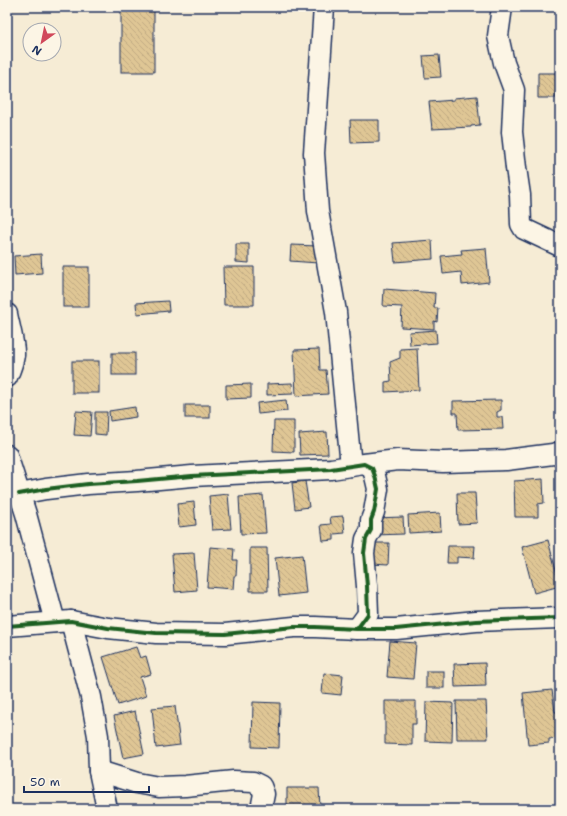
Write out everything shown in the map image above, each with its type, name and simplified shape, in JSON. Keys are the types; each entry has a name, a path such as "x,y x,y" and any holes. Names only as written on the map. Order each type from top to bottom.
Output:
{"street":[{"path":"324,7 314,152 318,211 336,312 358,465"},
{"path":"502,7 498,36 504,63 514,90 512,132 520,195 521,224 524,230 560,246"},
{"path":"7,314 14,354 7,377"},
{"path":"19,494 88,484 192,476 331,469 398,460 443,462 506,460 560,452"},
{"path":"7,454 19,494 91,697 98,736 99,771 107,809"},
{"path":"357,629 368,614 364,553 366,539 371,530 371,520 378,489 372,468 358,465"},
{"path":"7,626 63,621 156,633 225,634 294,627 396,629 476,621 560,618"},
{"path":"99,771 137,783 159,787 234,781 253,782 261,786 264,794 261,809"}],"building":[{"path":"121,7 154,7 154,72 121,72"},
{"path":"439,55 441,77 425,78 423,56"},
{"path":"538,73 560,73 560,92 556,92 556,98 538,98"},
{"path":"477,96 480,125 471,127 432,129 429,102"},
{"path":"350,120 379,120 379,142 351,143"},
{"path":"432,240 433,259 395,262 393,243"},
{"path":"236,244 249,244 249,263 236,262"},
{"path":"291,245 318,246 318,263 290,261"},
{"path":"486,248 489,282 462,285 461,272 443,274 441,256 462,254 461,250"},
{"path":"41,254 42,273 15,275 14,256"},
{"path":"63,267 89,267 89,307 63,307"},
{"path":"223,267 254,267 254,305 224,305"},
{"path":"384,289 435,293 434,308 438,308 437,322 434,321 434,329 401,327 402,307 383,306"},
{"path":"168,301 169,311 137,314 136,303"},
{"path":"436,330 437,343 410,345 409,332"},
{"path":"417,348 419,390 385,392 385,382 391,381 390,362 400,358 400,349"},
{"path":"319,349 320,370 326,370 328,394 296,396 294,350"},
{"path":"112,353 135,353 135,375 112,375"},
{"path":"72,361 99,361 99,393 72,393"},
{"path":"292,383 293,394 267,395 267,384"},
{"path":"251,384 251,398 226,399 226,385"},
{"path":"286,400 287,411 258,414 257,403"},
{"path":"501,400 501,410 497,412 497,417 502,417 503,429 458,430 457,413 453,413 453,401"},
{"path":"185,405 210,405 210,418 185,418"},
{"path":"135,407 136,417 110,421 109,411"},
{"path":"76,411 92,412 90,436 74,435"},
{"path":"95,412 107,412 106,435 95,434"},
{"path":"274,421 294,421 294,452 273,451"},
{"path":"327,432 328,454 300,455 299,434"},
{"path":"543,479 544,503 538,504 538,517 515,517 514,481"},
{"path":"305,481 309,507 295,509 292,483"},
{"path":"457,493 475,493 477,523 458,524"},
{"path":"228,494 231,529 212,530 209,496"},
{"path":"263,495 266,533 241,534 239,497"},
{"path":"194,502 196,525 179,527 177,504"},
{"path":"440,513 441,531 409,533 408,515"},
{"path":"343,516 345,533 334,534 334,540 323,541 321,525 331,524 330,517"},
{"path":"403,517 404,534 375,535 374,518"},
{"path":"548,540 560,586 534,593 522,547"},
{"path":"373,543 389,543 388,565 372,564"},
{"path":"448,546 475,546 474,558 457,557 457,563 447,563"},
{"path":"210,547 234,549 233,560 237,560 233,589 207,587"},
{"path":"250,548 267,548 268,591 250,591"},
{"path":"194,553 197,590 175,592 172,554"},
{"path":"302,555 306,593 279,596 275,558"},
{"path":"390,641 416,643 413,679 387,677"},
{"path":"136,647 140,658 146,656 151,674 140,677 146,696 118,705 103,657"},
{"path":"485,663 486,686 455,687 454,664"},
{"path":"426,671 444,671 444,688 426,688"},
{"path":"324,673 343,675 341,695 322,693"},
{"path":"552,690 555,712 558,712 560,738 549,739 549,743 528,745 523,693"},
{"path":"385,701 416,701 416,724 412,724 412,745 385,744"},
{"path":"456,701 486,701 488,739 457,739"},
{"path":"253,702 280,703 279,748 252,747"},
{"path":"426,702 453,703 452,742 425,741"},
{"path":"175,706 180,745 156,748 152,708"},
{"path":"135,711 144,754 123,758 114,716"},
{"path":"287,788 319,788 320,808 287,809"}],"cycle path":[{"path":"19,494 88,484 192,476 331,469 364,464 372,468 378,489 371,520 371,530 366,539 364,553 368,614 357,629"},
{"path":"7,626 71,621 108,628 156,633 225,634 294,627 396,629 476,621 560,618"}]}
